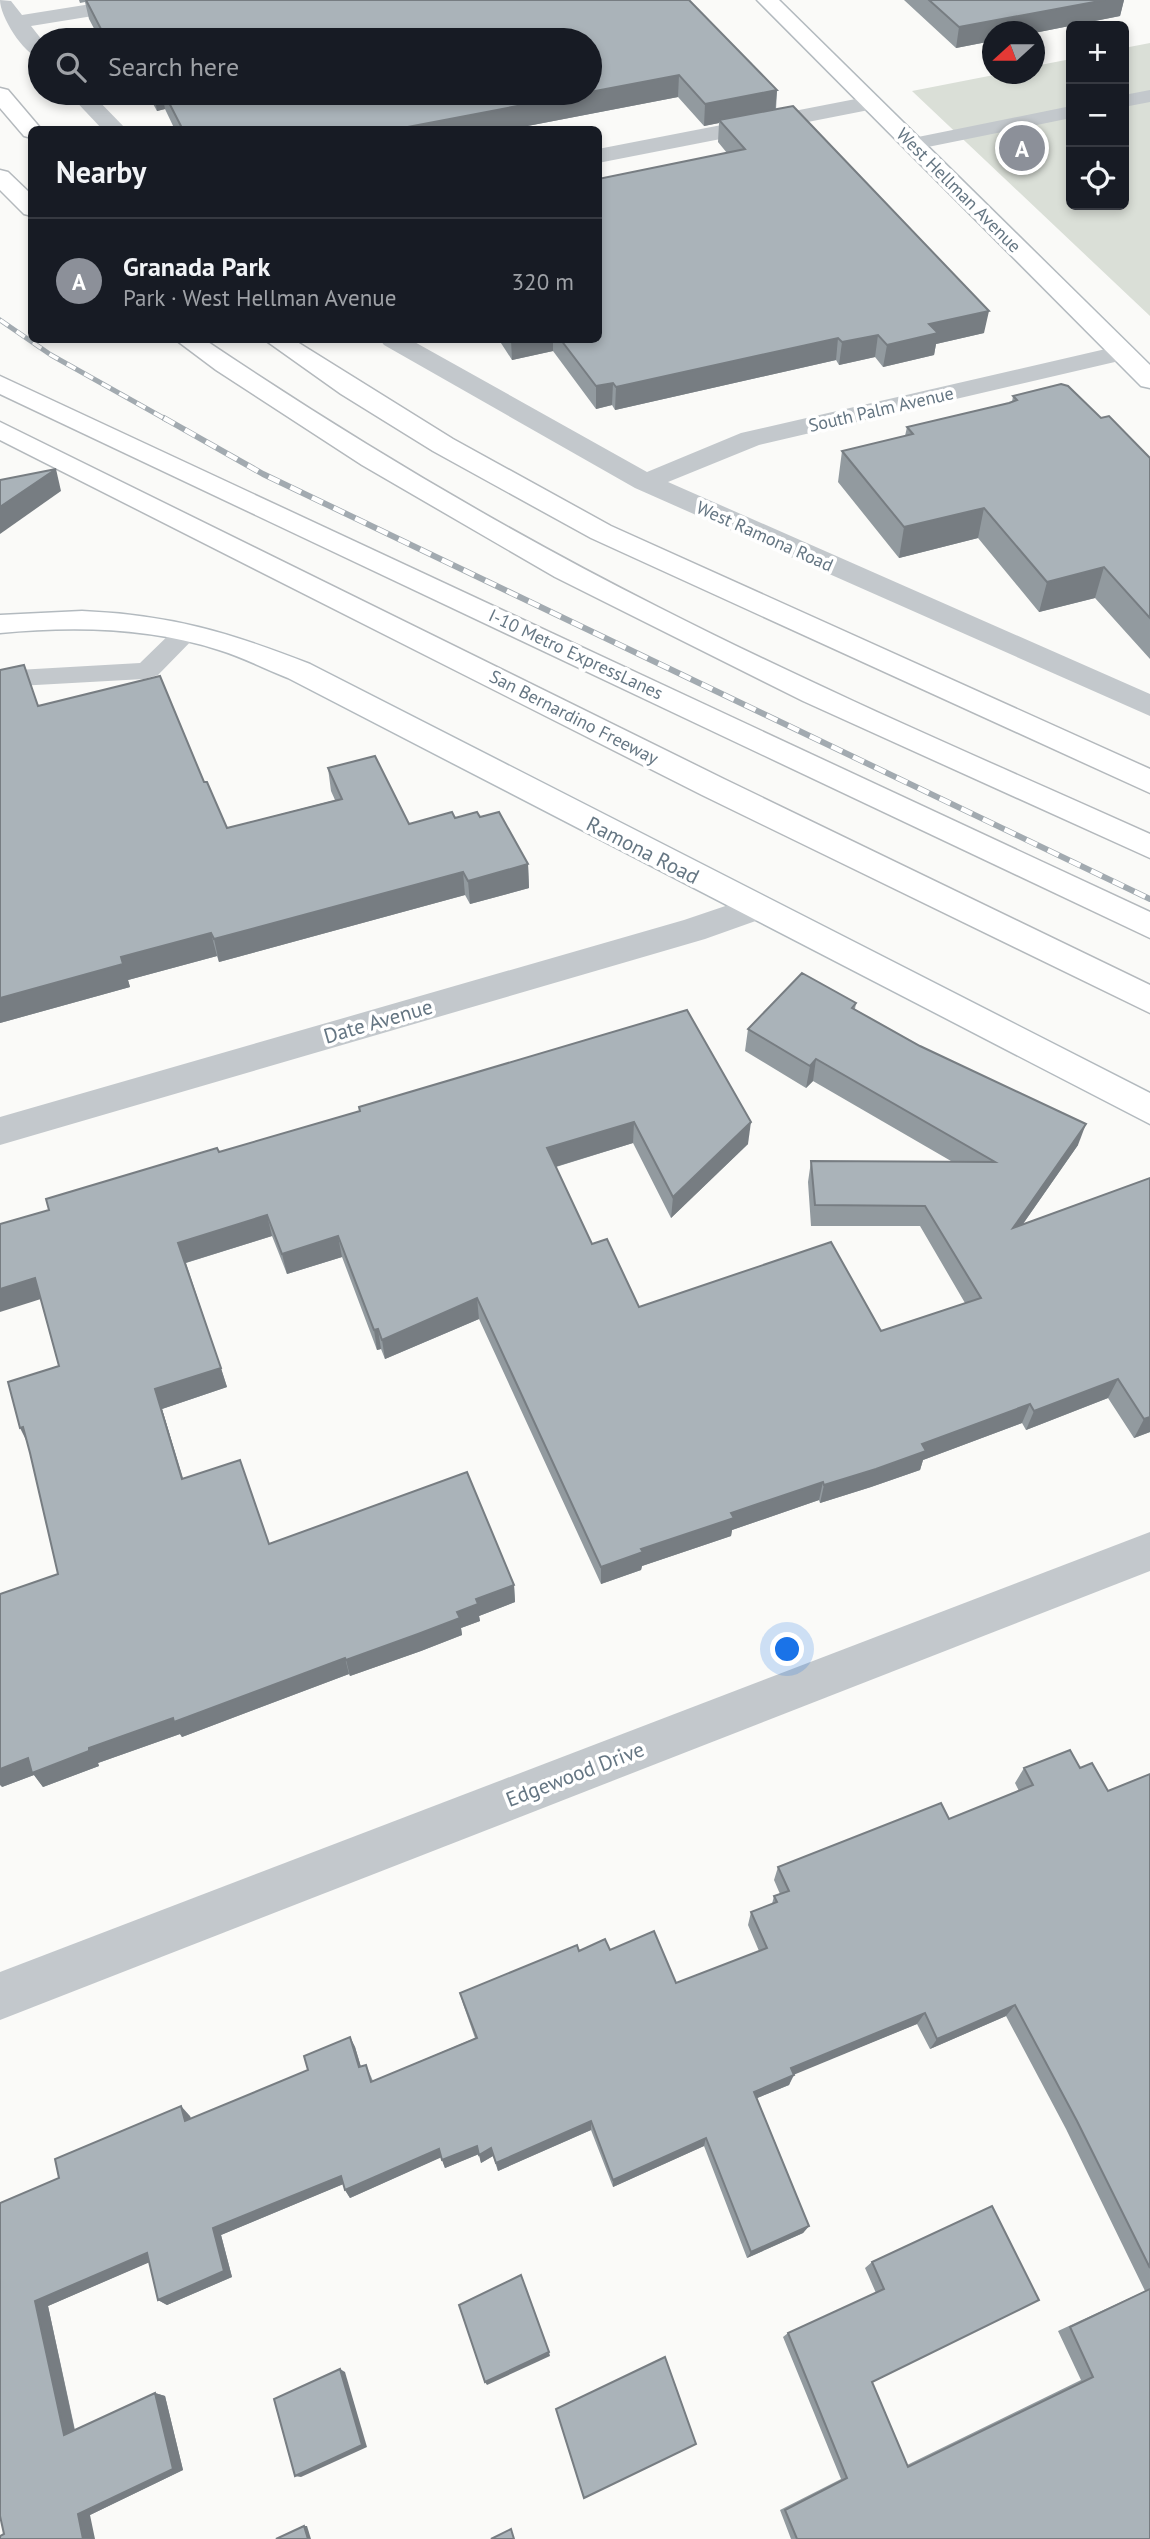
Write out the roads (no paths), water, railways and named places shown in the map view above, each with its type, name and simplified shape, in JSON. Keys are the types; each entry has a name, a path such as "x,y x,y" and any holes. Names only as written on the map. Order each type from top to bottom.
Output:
{"main road":[{"name":"West Hellman Avenue","path":"767,0 1150,380"},
{"path":"0,95 28,126"},
{"path":"0,177 28,205"},
{"path":"193,343 298,414 486,527 601,588 811,694 1150,846"},
{"path":"282,343 350,388 443,444 601,532 1150,782"},
{"name":"I-10 Metro ExpressLanes","path":"0,384 1150,926"},
{"name":"San Bernardino Freeway","path":"0,430 713,787 1150,1000"},
{"name":"Ramona Road","path":"0,624 33,620 125,622 220,640 299,671 1150,1110"}],"street":[{"path":"1,0 28,37"},
{"path":"16,22 155,0"},
{"path":"602,155 871,103"},
{"path":"91,105 112,126"},
{"name":"West Ramona Road","path":"398,343 645,482 1150,706"},
{"name":"South Palm Avenue","path":"645,482 750,439 1123,353"},
{"name":"Date Avenue","path":"0,1131 693,930 755,908"},
{"name":"Edgewood Drive","path":"0,1996 1150,1551"}],"lane":[{"path":"1129,101 1150,96"},
{"path":"913,145 1066,113"},
{"path":"0,679 135,673 149,669 186,633"}],"railway":[{"path":"0,320 28,339"},
{"path":"34,343 167,420"},
{"path":"164,418 263,474 1150,899"}],"place":[{"name":"Granada Park","path":"1022,148"}]}
